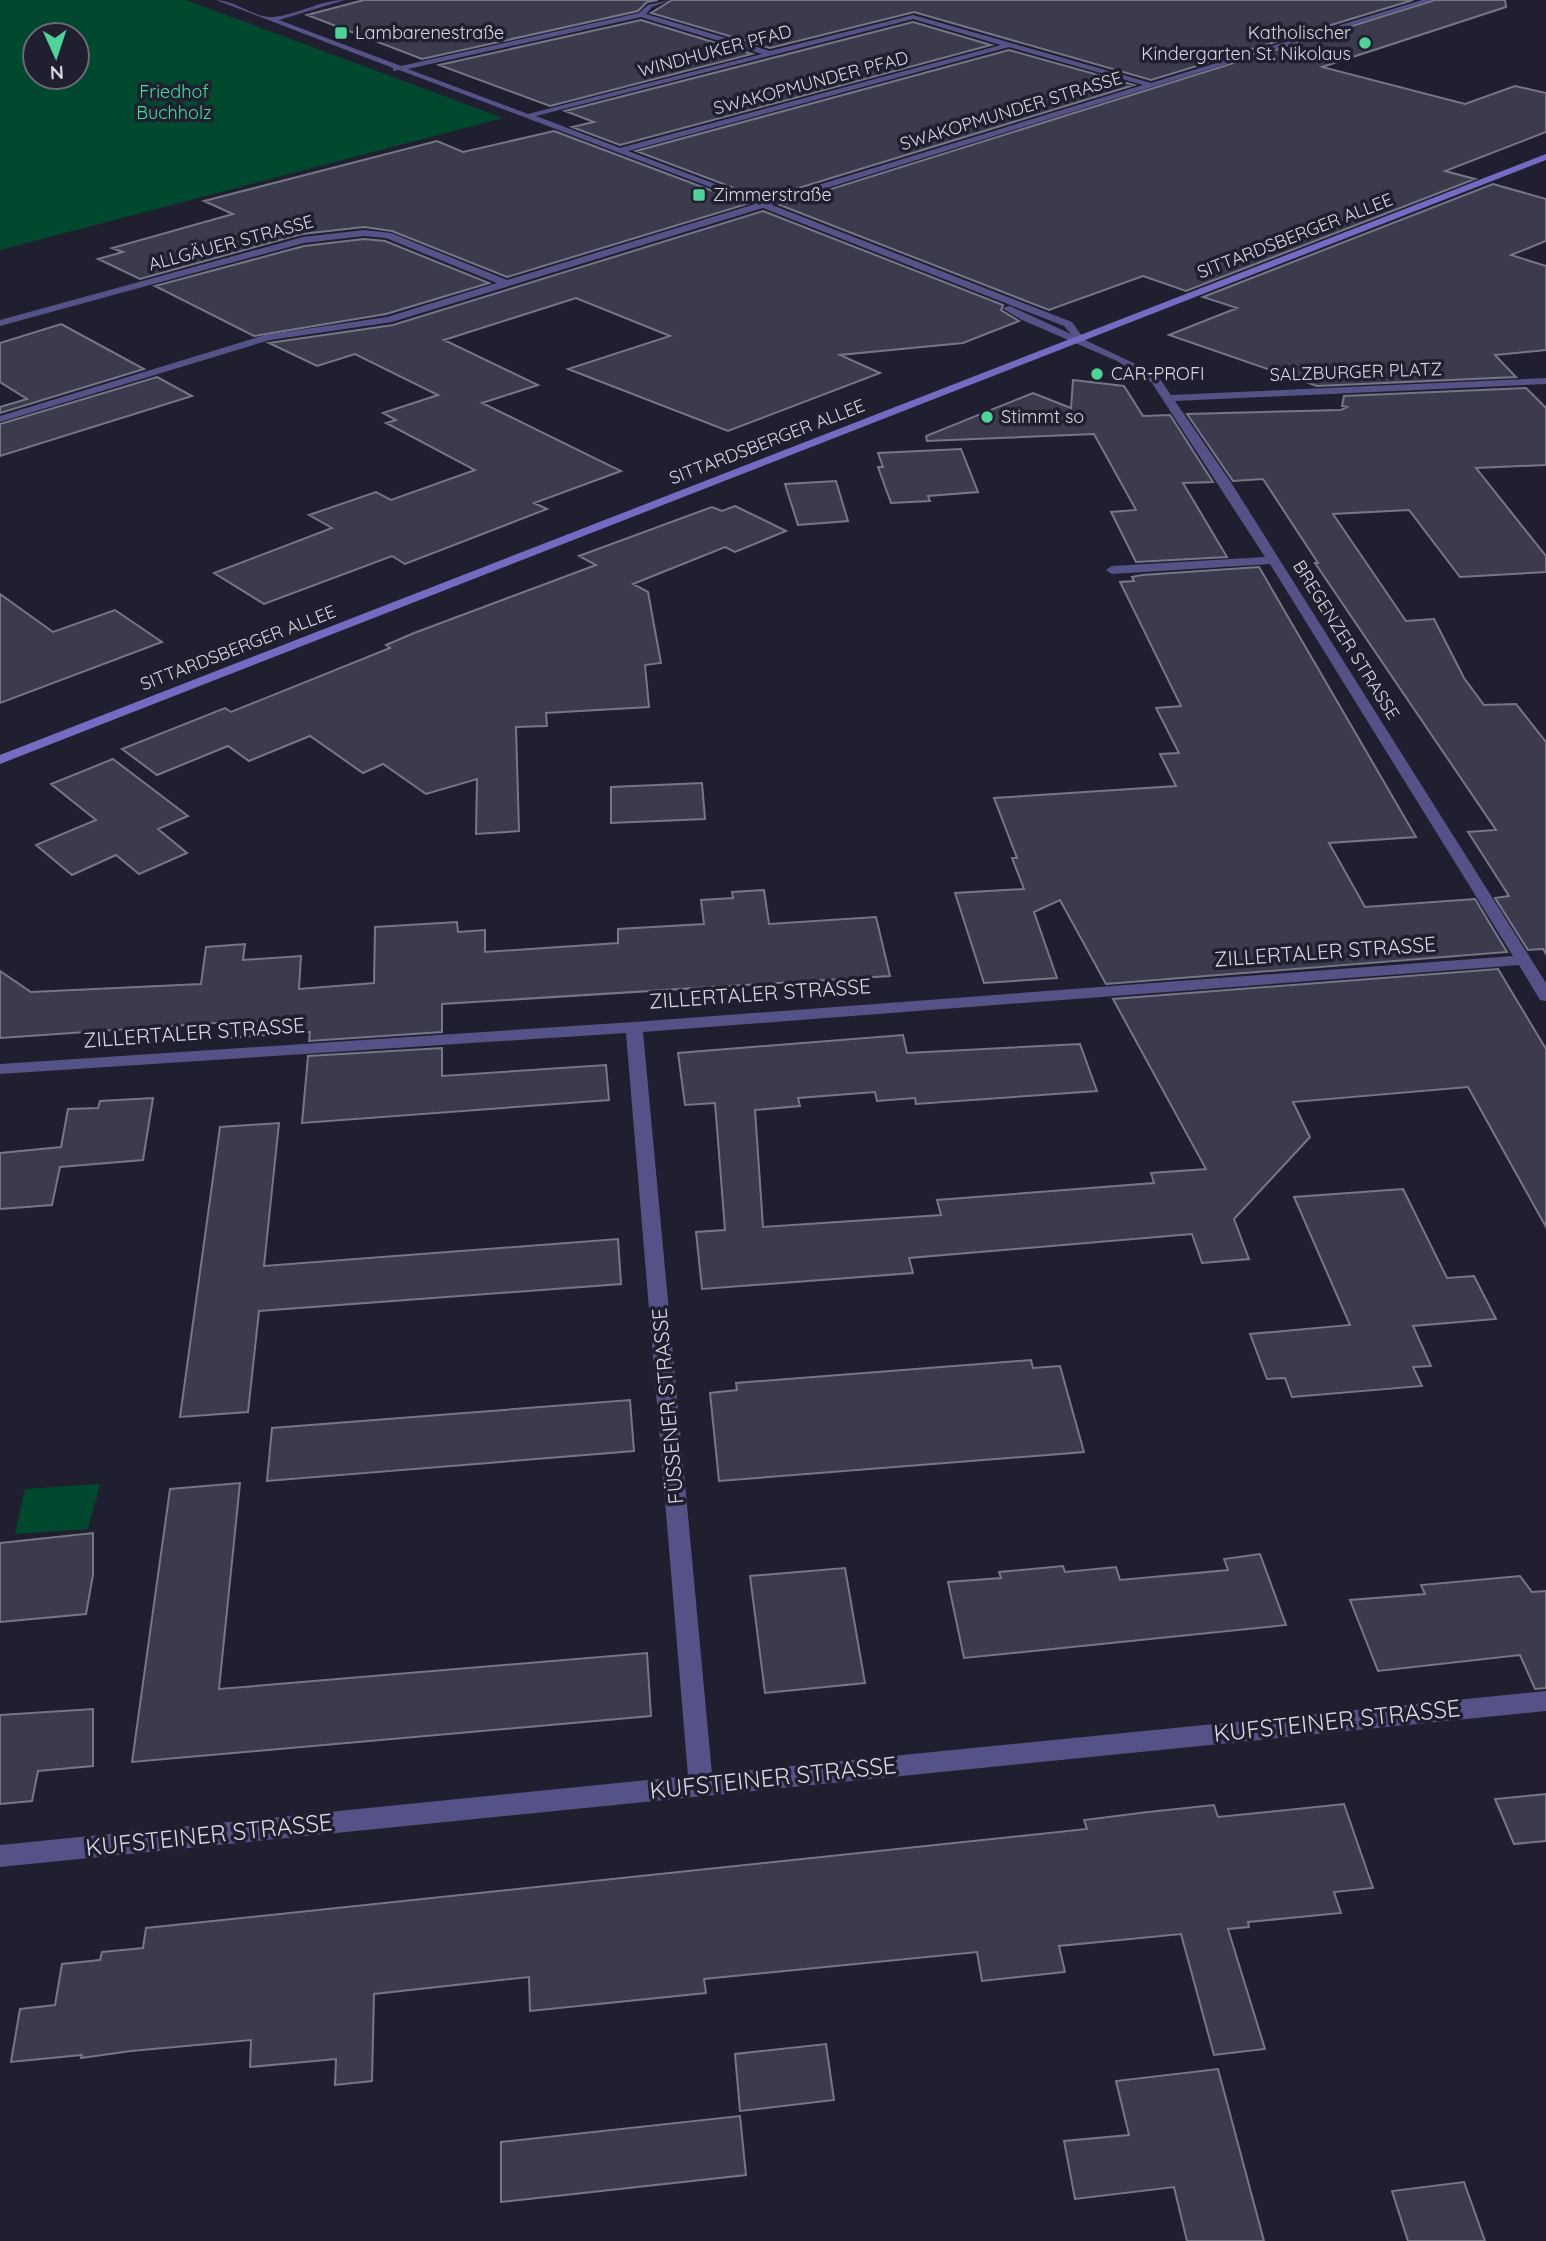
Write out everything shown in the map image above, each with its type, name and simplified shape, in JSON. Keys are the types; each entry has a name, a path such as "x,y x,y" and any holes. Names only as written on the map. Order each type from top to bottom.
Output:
{"main road":[{"name":"SITTARDSBERGER ALLEE","path":"0,760 1546,157"}],"street":[{"path":"271,20 342,0"},
{"path":"641,15 650,6 667,0"},
{"name":"SWAKOPMUNDER STRASSE","path":"764,205 1429,0"},
{"path":"224,1 396,69 764,205 980,291 1034,323 1080,339"},
{"path":"396,69 641,15 768,53"},
{"name":"WINDHUKER PFAD","path":"524,117 913,17 1011,44"},
{"path":"1011,44 1150,85"},
{"name":"SWAKOPMUNDER PFAD","path":"619,151 1011,44"},
{"path":"0,419 269,337 388,320 764,205"},
{"name":"ALLGÄUER STRASSE","path":"0,323 303,240 335,234 388,235 507,284"},
{"name":"BREGENZER STRASSE","path":"1080,339 1140,369 1156,381 1273,560 1546,996"},
{"name":"SALZBURGER PLATZ","path":"1168,398 1546,382"},
{"path":"1112,570 1273,560"},
{"name":"ZILLERTALER STRASSE","path":"0,1069 634,1027 1522,960"},
{"name":"FÜSSENER STRASSE","path":"634,1027 701,1785"},
{"name":"KUFSTEINER STRASSE","path":"0,1856 1546,1701"}],"green space":[{"name":"Friedhof Buchholz","path":"0,0 186,0 503,118 0,250"},
{"path":"100,1484 88,1529 15,1534 25,1489"}],"building":[{"path":"364,0 658,0 647,2 638,11 422,59 307,15"},
{"path":"672,0 1413,0 1151,80 914,12 770,48 651,13"},
{"path":"1435,0 1505,0 1506,7 1322,67 1465,104 1515,86 1546,93 1546,132 1445,171 1475,179 1186,291 1143,276 1049,310 780,205"},
{"path":"641,20 752,54 550,106 439,65"},
{"path":"913,22 991,45 620,145 572,127 594,122 565,111"},
{"path":"1009,50 1134,85 763,199 636,151"},
{"path":"554,131 747,204 507,277 392,231 364,227 302,234 140,279 98,259 123,252 112,248 233,214 204,201 437,141 463,152"},
{"path":"1493,184 1546,199 1546,241 1511,255 1546,266 1546,350 1495,355 1516,377 1317,386 1169,335 1237,308 1203,297"},
{"path":"763,211 1003,305 1001,310 1019,321 963,343 840,355 880,373 728,431 568,369 670,336 576,298 444,340 538,385 482,403 621,471 534,503 547,509 405,564 392,556 264,604 214,573 332,528 309,515 376,492 391,500 475,470 386,423 396,420 383,413 438,395 355,354 317,366 269,343 393,325"},
{"path":"364,239 385,241 489,283 386,314 254,336 155,286 304,246"},
{"path":"61,324 144,369 0,413 0,407 27,399 0,382 0,343"},
{"path":"157,377 192,396 0,456 0,424"},
{"path":"1073,380 1124,386 1143,416 1170,415 1213,482 1183,483 1227,557 1136,562 1111,512 1136,510 1094,434 927,441 926,436 1033,393 1071,408"},
{"path":"1526,388 1546,408 1546,465 1476,468 1546,556 1546,572 1460,577 1409,510 1333,514 1406,621 1434,619 1464,678 1484,705 1516,704 1546,742 1546,954 1543,949 1528,950 1495,898 1509,896 1468,832 1496,830 1315,563 1318,563 1263,479 1233,481 1187,414 1341,410 1347,407 1342,406 1344,396"},
{"path":"961,449 978,492 928,496 930,501 891,503 878,467 883,467 878,453"},
{"path":"836,481 848,521 798,525 785,484"},
{"path":"735,506 786,531 735,552 725,547 633,584 648,592 661,663 645,665 649,707 546,713 547,726 516,727 519,831 476,834 477,779 426,794 383,764 363,773 310,736 249,761 228,746 157,775 122,749 225,708 231,712 390,648 386,645 414,633 596,565 579,556 712,507 722,511"},
{"path":"1259,567 1416,837 1329,843 1365,907 1475,899 1507,952 1106,984 1060,900 1034,912 1057,978 984,983 955,893 1024,889 1012,858 1017,858 994,798 1176,786 1160,754 1179,753 1156,708 1181,706 1120,582 1134,581 1132,577 1142,575"},
{"path":"0,594 53,632 115,610 162,642 0,703"},
{"path":"113,759 188,816 158,829 187,853 139,874 116,855 72,875 36,845 96,820 51,784"},
{"path":"702,783 705,819 611,823 611,787"},
{"path":"764,890 769,924 876,917 890,976 442,1004 442,1032 309,1041 310,1032 227,1038 229,1022 0,1038 0,971 31,992 201,984 206,947 245,944 243,960 301,956 299,989 374,983 375,927 457,922 458,932 485,930 485,952 618,943 618,929 704,924 701,900 733,898 732,892"},
{"path":"1498,969 1546,1049 1546,1227 1468,1087 1293,1102 1310,1137 1234,1219 1249,1259 1202,1263 1192,1234 909,1258 913,1273 702,1289 696,1232 725,1230 715,1103 685,1105 678,1053 903,1035 907,1053 1080,1044 1097,1091 916,1104 915,1098 877,1101 875,1092 798,1098 800,1106 755,1110 763,1227 941,1215 937,1200 1154,1183 1151,1173 1206,1169 1113,999"},
{"path":"442,1048 442,1076 606,1065 609,1100 302,1123 308,1056"},
{"path":"153,1098 143,1160 60,1167 52,1205 0,1209 0,1153 61,1147 68,1109 98,1108 100,1101"},
{"path":"279,1123 264,1266 618,1239 621,1284 259,1311 248,1412 180,1417 220,1127"},
{"path":"1403,1189 1447,1278 1474,1276 1496,1319 1413,1326 1431,1366 1413,1367 1422,1386 1292,1397 1285,1378 1267,1379 1250,1334 1350,1325 1294,1197"},
{"path":"1031,1360 1033,1368 1060,1366 1084,1452 719,1481 710,1393 737,1390 736,1383"},
{"path":"630,1400 634,1451 267,1481 272,1428"},
{"path":"240,1483 219,1689 647,1653 651,1716 132,1762 170,1489"},
{"path":"93,1533 93,1575 86,1614 0,1622 0,1543"},
{"path":"1260,1554 1286,1625 964,1658 948,1582 1001,1578 999,1572 1063,1566 1065,1572 1116,1567 1120,1580 1228,1570 1224,1559"},
{"path":"845,1568 865,1683 765,1693 750,1576"},
{"path":"1520,1576 1532,1592 1546,1591 1546,1688 1535,1689 1520,1655 1378,1671 1350,1600 1425,1594 1421,1585"},
{"path":"93,1709 93,1766 38,1771 32,1801 0,1804 0,1715"},
{"path":"1546,1794 1546,1841 1514,1844 1495,1799"},
{"path":"1344,1804 1373,1888 1334,1892 1341,1913 1248,1922 1249,1927 1228,1929 1265,2049 1214,2055 1181,1934 1059,1946 1065,1972 982,1981 977,1952 704,1979 706,1993 530,2011 529,1977 374,1994 372,2081 335,2085 336,2059 250,2067 251,2040 81,2058 82,2055 11,2062 20,2009 55,2005 62,1964 100,1960 102,1952 143,1948 146,1928 1087,1829 1084,1820 1214,1805 1218,1817"},
{"path":"826,2044 834,2100 740,2111 735,2054"},
{"path":"1218,2069 1264,2241 1187,2241 1174,2187 1075,2199 1064,2141 1129,2135 1116,2081"},
{"path":"740,2116 746,2175 501,2202 501,2142"},
{"path":"1464,2182 1485,2241 1408,2241 1392,2191"}],"place":[{"name":"Lambarenestraße","path":"341,33"},
{"name":"Katholischer Kindergarten St. Nikolaus","path":"1365,43"},
{"name":"Zimmerstraße","path":"699,195"},
{"name":"CAR-PROFI","path":"1097,374"},
{"name":"Stimmt so","path":"987,417"}]}
